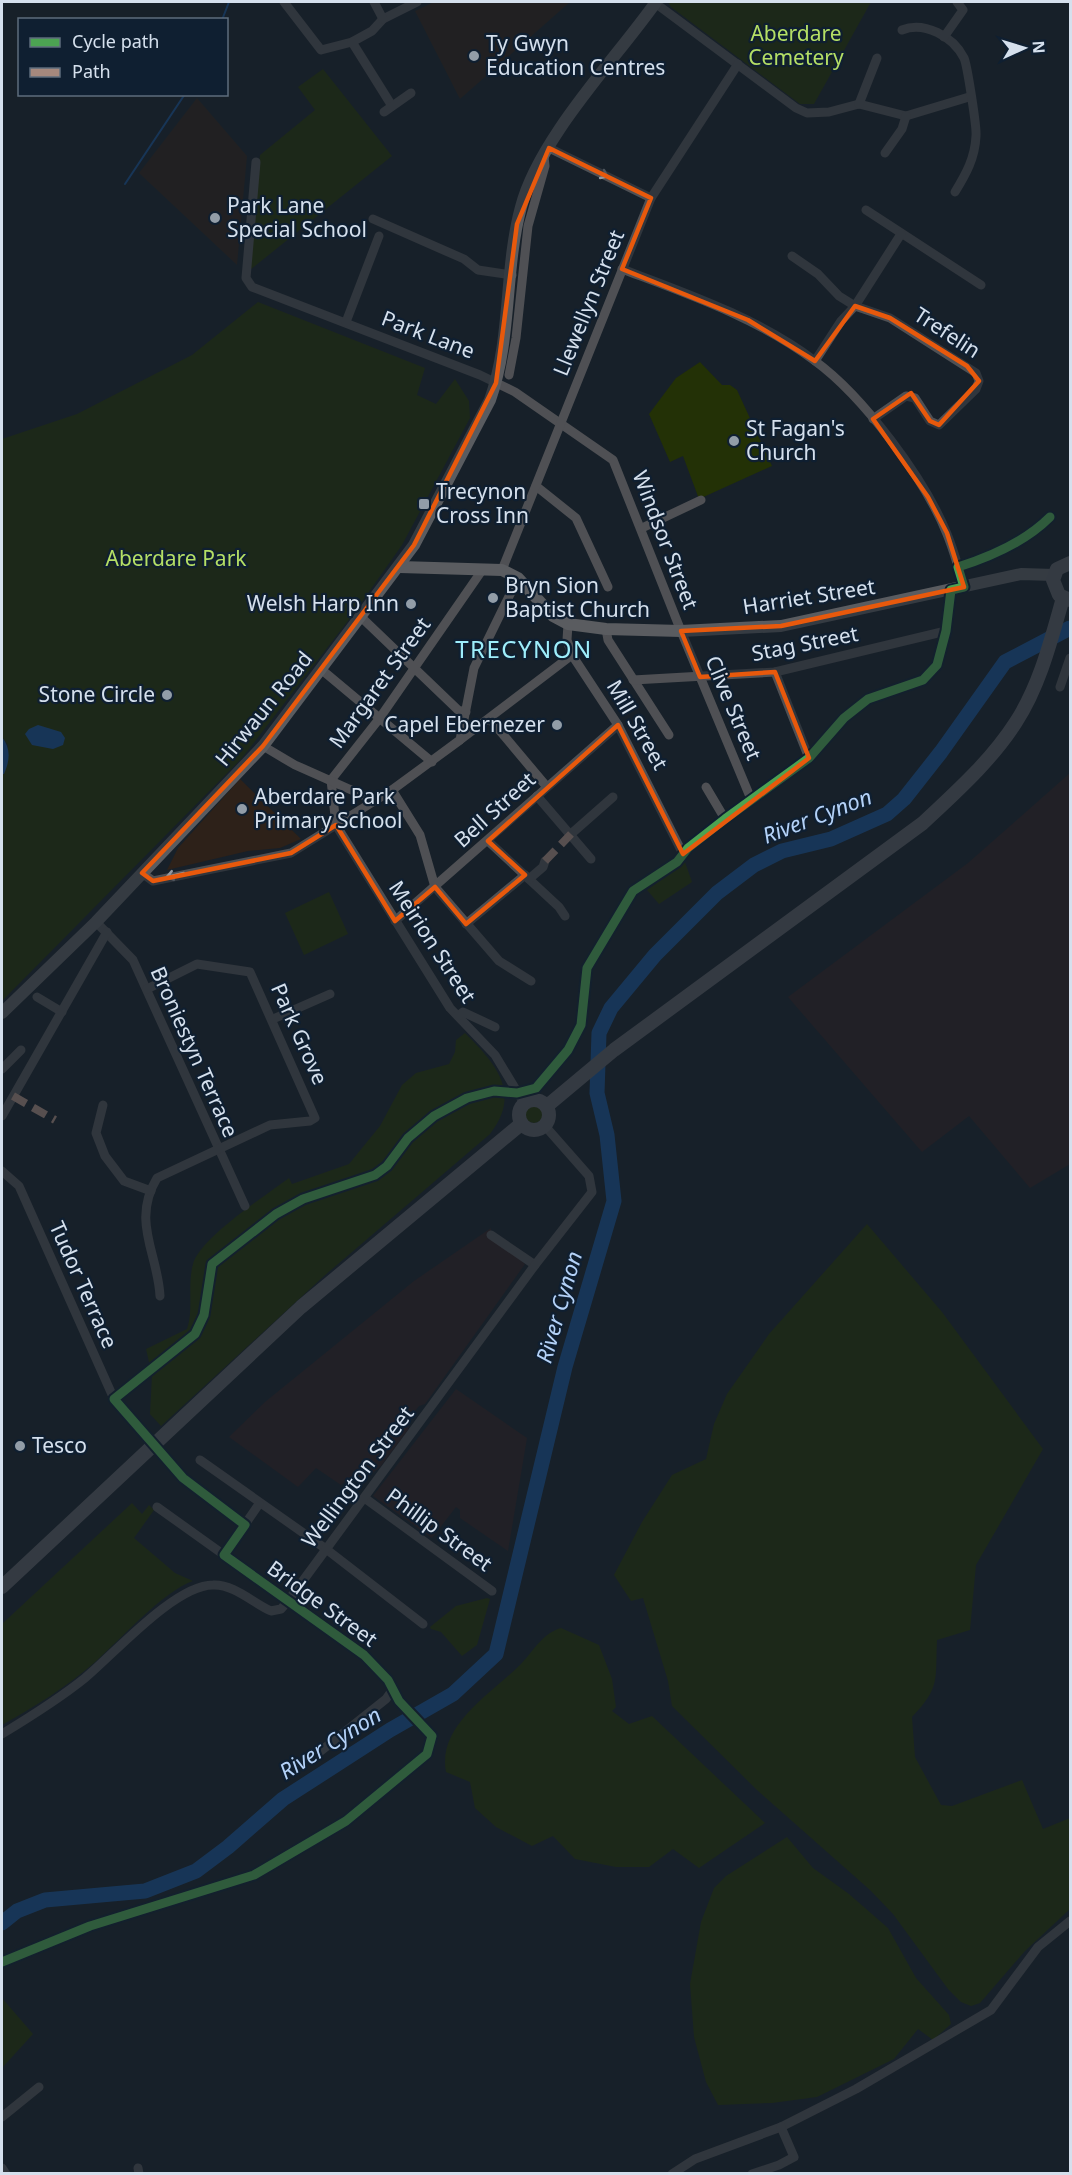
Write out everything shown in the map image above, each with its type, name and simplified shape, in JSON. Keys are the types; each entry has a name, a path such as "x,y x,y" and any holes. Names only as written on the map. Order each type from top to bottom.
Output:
{"main road":[{"name":"Hirwaun Road","path":"2,1013 96,921 263,746 400,567 442,492 496,383 508,347 512,275 522,204 547,152 574,109 656,2"},
{"path":"547,1106 614,1050 923,823 989,758 1016,722 1045,659 1055,626 1067,599 1053,586 1054,575 1061,565 1071,562"},
{"path":"400,567 502,570 518,578 548,611 568,624"},
{"name":"Harriet Street","path":"568,624 606,629 681,631 781,626 1021,574 1054,575"},
{"path":"537,1100 547,1106 549,1116 545,1126 530,1130 521,1124 519,1111 524,1103 537,1100"},
{"path":"2,1587 301,1307 521,1124"}],"street":[{"path":"284,2 321,50 352,42 372,31 383,19 417,2"},
{"path":"374,2 383,19"},
{"path":"656,2 796,108 807,113 829,112 859,104 906,116 969,97"},
{"path":"944,37 963,10 957,2"},
{"path":"902,30 922,25 944,37 964,58 976,135 970,167 955,192"},
{"path":"352,42 388,109 411,93"},
{"path":"859,104 877,58"},
{"name":"Llewellyn Street","path":"502,570 651,198 738,64"},
{"path":"885,153 902,129 906,116"},
{"path":"509,375 508,347 528,226 547,152 651,198"},
{"name":"Park Lane","path":"256,162 246,278 252,287 346,322 496,383"},
{"path":"866,210 981,285"},
{"path":"373,219 464,259 478,270 512,275"},
{"path":"815,361 841,321 855,306 901,234"},
{"path":"346,322 380,236"},
{"name":"Trefelin","path":"792,256 818,274 839,296 855,306 890,318 976,373 979,381 976,389 939,425 930,421 915,398 906,396 873,419"},
{"path":"622,269 748,320 815,361 848,390 873,419 928,497 947,533 964,587"},
{"name":"Windsor Street","path":"496,383 515,392 613,460 642,528 681,631"},
{"path":"536,486 576,518 608,587"},
{"path":"642,528 700,500"},
{"name":"Margaret Street","path":"332,782 379,719 483,569"},
{"path":"460,740 474,668 518,578"},
{"path":"361,616 458,710 466,712"},
{"name":"Mill Street","path":"568,624 567,640 572,655 618,725 683,854 725,819"},
{"path":"606,629 608,640 669,735"},
{"name":"Clive Street","path":"681,631 751,799"},
{"name":"Stag Street","path":"633,680 775,672 946,631"},
{"path":"142,873 153,881 211,867 291,853 392,790 432,762 572,655"},
{"path":"1060,687 1071,658"},
{"path":"322,670 432,762"},
{"path":"706,787 725,819 809,758 775,672"},
{"path":"490,719 547,787"},
{"name":"Bell Street","path":"395,921 618,725"},
{"path":"263,746 332,782 367,797 372,802"},
{"path":"332,782 336,825"},
{"path":"392,790 420,835 435,887 499,961 531,981"},
{"path":"537,796 591,860"},
{"path":"571,834 613,797"},
{"name":"Meirion Street","path":"336,825 450,1008 495,1055 524,1103"},
{"path":"488,841 565,916"},
{"path":"466,924 543,867 545,861"},
{"name":"Broniestyn Terrace","path":"96,921 133,960 245,1206"},
{"path":"2,1116 107,932"},
{"name":"Park Grove","path":"147,989 197,964 250,972 273,1019 315,1118 310,1121 270,1125 218,1148"},
{"path":"273,1019 330,994"},
{"path":"37,997 62,1012"},
{"path":"458,1016 463,1012 495,1027"},
{"path":"2,1069 21,1050"},
{"path":"2,1096 9,1104"},
{"path":"103,1105 96,1133 105,1156 124,1181 151,1191"},
{"name":"Wellington Street","path":"288,1601 592,1192 589,1176 545,1126"},
{"path":"160,1296 159,1280 148,1246 145,1227 151,1191 157,1178 218,1148"},
{"name":"Tudor Terrace","path":"2,1171 19,1186 114,1399"},
{"path":"491,1235 535,1266"},
{"path":"200,1460 259,1504 326,1549 423,1624"},
{"name":"Phillip Street","path":"366,1499 492,1591"},
{"path":"224,1555 259,1504"},
{"name":"Bridge Street","path":"157,1506 364,1655 388,1680 393,1689 386,1699 317,1754"},
{"path":"2,1734 84,1679 184,1592 213,1584 229,1587 271,1611 281,1609 288,1601"},
{"path":"672,2174 695,2159 781,2127 856,2089 991,2010 1038,1947 1071,1921"},
{"path":"2,2117 39,2087"},
{"path":"752,2174 794,2157 781,2127"},
{"path":"2,2168 6,2174"}],"highlighted area":[{"path":"549,148 651,198 622,269 748,320 815,361 855,306 865,309 890,318 967,366 979,381 939,425 930,421 911,393 873,419 928,497 947,533 964,587 781,626 681,631 700,677 775,672 809,758 683,854 618,725 488,841 525,875 466,924 435,887 395,921 336,825 291,853 153,881 142,873 263,746 414,545 496,383 517,224"}],"shaded area":[{"name":"Ty Gwyn Education Centres","path":"434,2 570,2 460,99 415,11"},
{"name":"Park Lane Special School","path":"197,98 247,156 237,265 139,173"},
{"path":"1070,773 1070,1164 1030,1188 969,1116 922,1152 788,997 968,863"},
{"name":"Aberdare Park Primary School","path":"240,779 301,839 280,848 248,851 167,870 178,848"},
{"path":"491,1228 491,1235 525,1264 425,1404 419,1406 410,1417 408,1430 381,1466 359,1484 350,1477 341,1485 316,1468 298,1487 229,1437 265,1402 414,1281"},
{"path":"456,1389 527,1438 508,1551 460,1518 460,1510 456,1507 432,1538 373,1496"}],"green space":[{"name":"Aberdare Cemetery","path":"668,2 871,2 814,104 800,104 671,7"},
{"path":"323,69 392,156 250,270 260,155 315,110 298,87"},
{"name":"Aberdare Park","path":"258,302 425,368 417,395 436,404 455,379 469,401 470,418 402,545 354,613 242,758 2,1001 2,774 8,745 2,737 2,439 77,414 192,355"},
{"path":"700,362 722,385 730,385 737,390 772,466 699,499 683,456 670,462 649,414 676,378"},
{"path":"685,862 692,882 659,904 647,890"},
{"path":"329,892 348,934 304,955 285,913"},
{"path":"465,1033 495,1068 504,1092 504,1105 490,1134 324,1276 161,1426 150,1414 152,1375 146,1349 187,1329 190,1314 191,1272 198,1254 220,1230 289,1178 292,1184 349,1164 380,1126 402,1085 416,1073 449,1064 455,1052 456,1040"},
{"path":"534,1105 540,1108 543,1114 540,1120 534,1123 528,1120 525,1114 528,1108"},
{"path":"867,1224 942,1312 1043,1449 976,1565 970,1630 937,1640 935,1682 928,1698 912,1717 915,1757 941,1805 952,1806 1022,1780 1043,1829 1070,1818 1070,1909 1025,1951 980,2003 971,2006 961,2002 948,1989 893,1914 870,1890 757,1790 672,1706 668,1681 643,1598 631,1601 614,1575 642,1522 672,1475 706,1459 714,1424 727,1394 769,1334"},
{"path":"132,1503 142,1514 149,1505 154,1510 134,1538 175,1573 193,1581 168,1595 72,1681 2,1725 2,1624"},
{"path":"490,1599 477,1645 462,1656 441,1632 431,1629 430,1627 456,1606"},
{"path":"561,1628 599,1645 612,1679 616,1707 612,1711 629,1724 652,1716 765,1823 699,1868 673,1849 649,1867 616,1867 575,1859 553,1836 532,1846 496,1827 475,1808 470,1782 446,1772 445,1755 450,1739 469,1711 521,1664 544,1638"},
{"path":"787,1837 813,1868 849,1894 888,1928 916,1978 949,2015 951,2024 933,2040 918,2029 894,2059 817,2097 772,2103 718,2105 706,2082 694,2037 690,1984 701,1922 714,1888 726,1876"},
{"path":"2,1998 33,2034 2,2068"}],"water":[{"path":"38,725 61,732 65,738 63,745 53,749 32,745 25,734 29,729"},
{"path":"2,737 9,755 4,774 2,774"}],"waterway":[{"path":"223,18 229,2"},
{"path":"125,184 184,96"},
{"name":"River Cynon","path":"2,1923 17,1911 45,1900 145,1891 196,1871 228,1847 283,1799 390,1730 453,1694 496,1654 565,1367 614,1201 607,1135 597,1093 599,1033 611,1008 655,955 717,893 754,865 782,851 831,839 887,814 904,799 941,752 1005,662 1070,628"}],"marked path":[{"path":"545,861 571,834"},
{"path":"13,1096 55,1120"}],"cycle path":[{"path":"2,1962 90,1926 254,1875 346,1821 427,1754 432,1736 399,1701 388,1680 364,1655 224,1555 245,1525 183,1478 114,1399 195,1334 204,1315 212,1264 276,1214 303,1199 375,1175 387,1166 408,1138 434,1116 467,1098 494,1091 517,1093 536,1088 568,1050 581,1025 587,968 633,891 677,862 688,848 809,758 844,718 868,699 923,680 937,665 946,631 951,590 964,587 958,567 1007,547 1030,534 1050,517"}],"place":[{"name":"Ty Gwyn Education Centres","path":"474,56"},
{"name":"Park Lane Special School","path":"215,218"},
{"name":"St Fagan's Church","path":"734,441"},
{"name":"Trecynon Cross Inn","path":"424,504"},
{"name":"Bryn Sion Baptist Church","path":"493,598"},
{"name":"Welsh Harp Inn","path":"411,604"},
{"name":"Stone Circle","path":"167,695"},
{"name":"Capel Ebernezer","path":"557,725"},
{"name":"Aberdare Park Primary School","path":"242,809"},
{"name":"Tesco","path":"20,1446"}],"district":[{"name":"TRECYNON","path":"524,650"}]}
